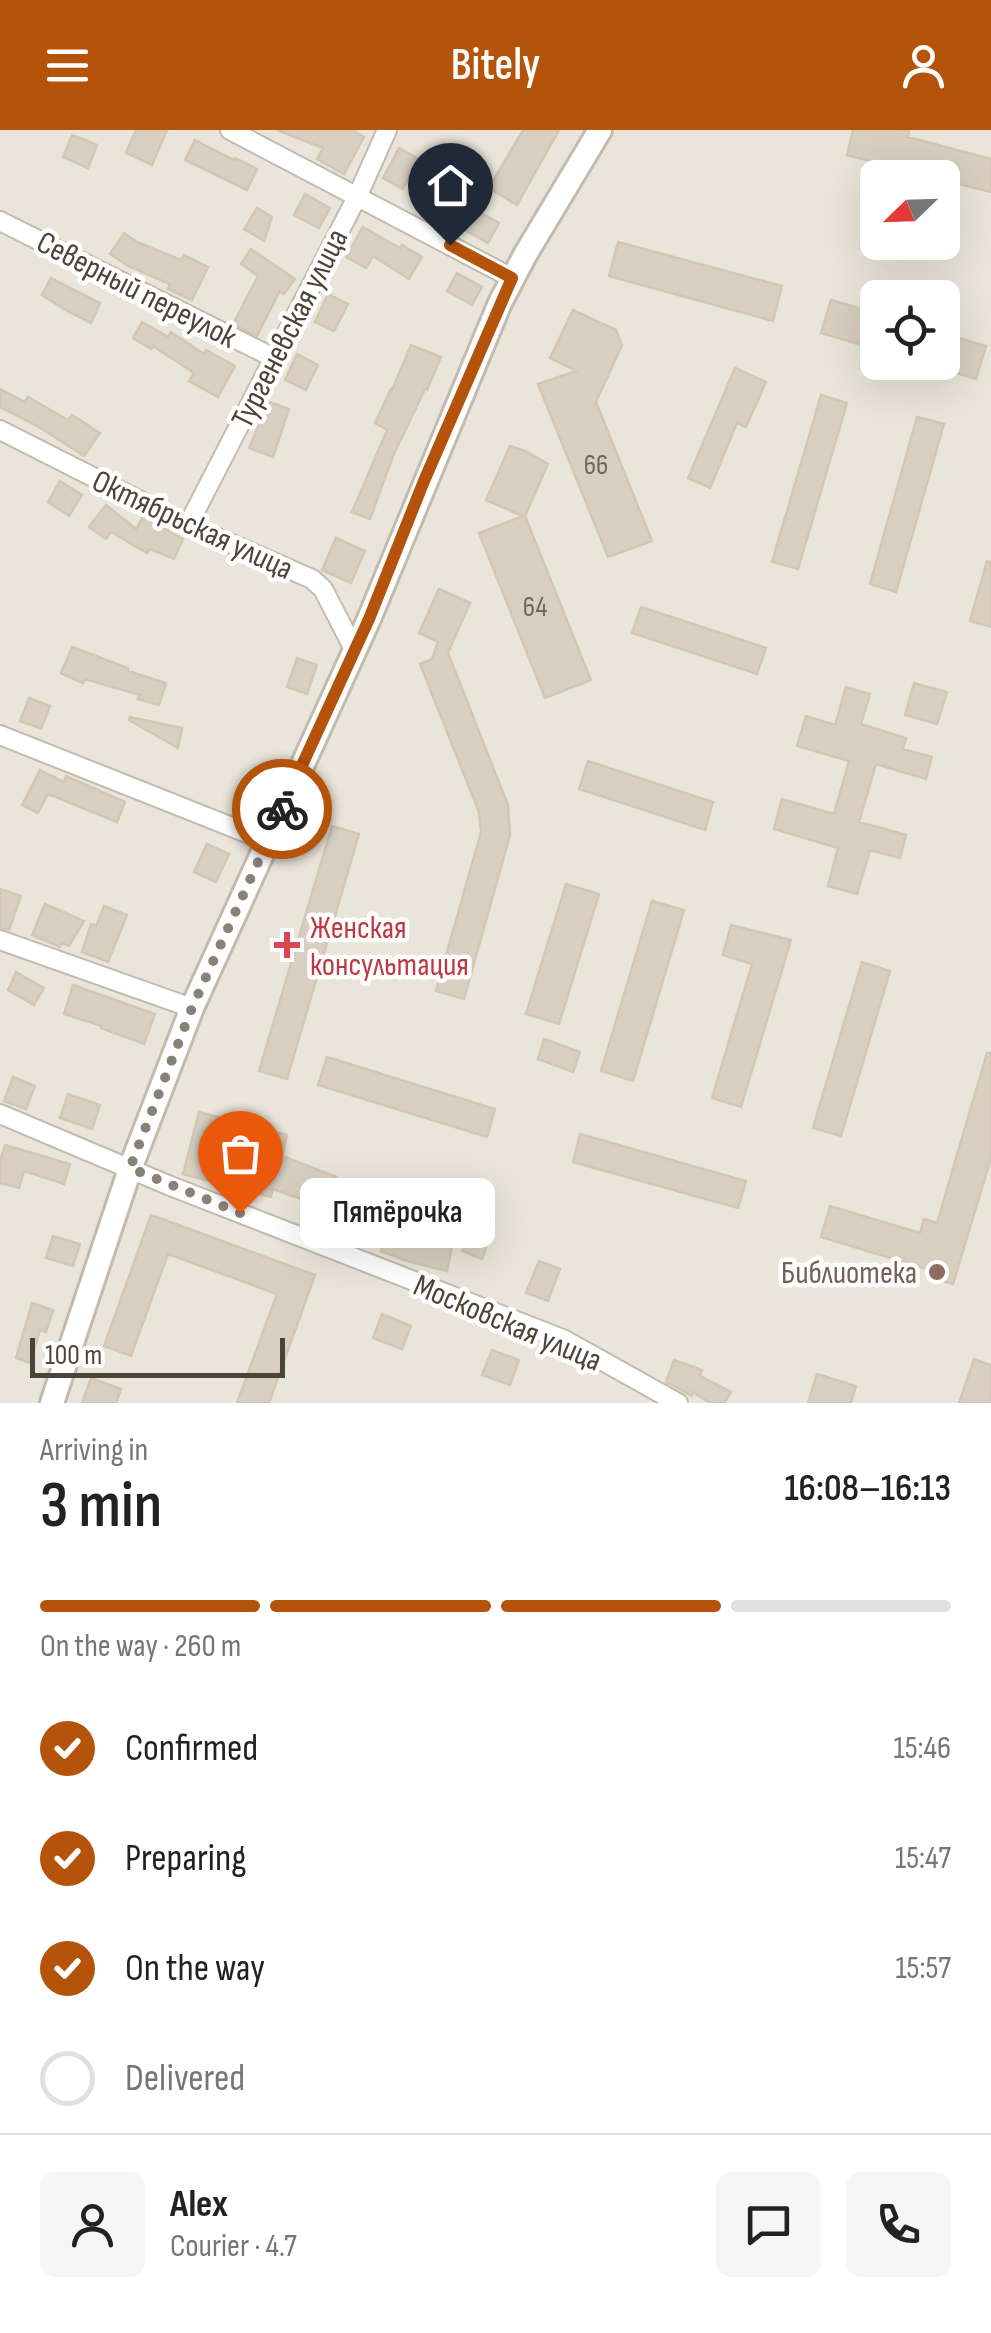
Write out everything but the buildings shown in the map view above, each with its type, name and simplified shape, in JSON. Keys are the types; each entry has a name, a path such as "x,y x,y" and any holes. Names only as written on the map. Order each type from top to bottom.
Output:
{"street":[{"path":"230,130 512,278"},
{"name":"Тургеневская улица","path":"188,525 358,195 387,130"},
{"path":"52,1403 130,1168 192,1008 355,651 512,278 600,130"},
{"name":"Северный переулок","path":"0,221 274,358"},
{"name":"Октябрьская улица","path":"0,430 188,525 318,584 355,651"},
{"path":"0,735 266,841"},
{"path":"0,940 192,1008"},
{"name":"Московская улица","path":"0,1114 565,1340 678,1403"}],"shaded area":[{"path":"0,130 991,130 991,1403 0,1403"}],"way so far":[{"path":"240,1213 130,1168 192,1008 282,809"}],"place":[{"name":"Женская консультация","path":"287,945"},
{"name":"Пятёрочка","path":"240,1213"},
{"name":"Библиотека","path":"937,1272"}],"route":[{"path":"282,809 369,619 512,278 450,245"}]}
